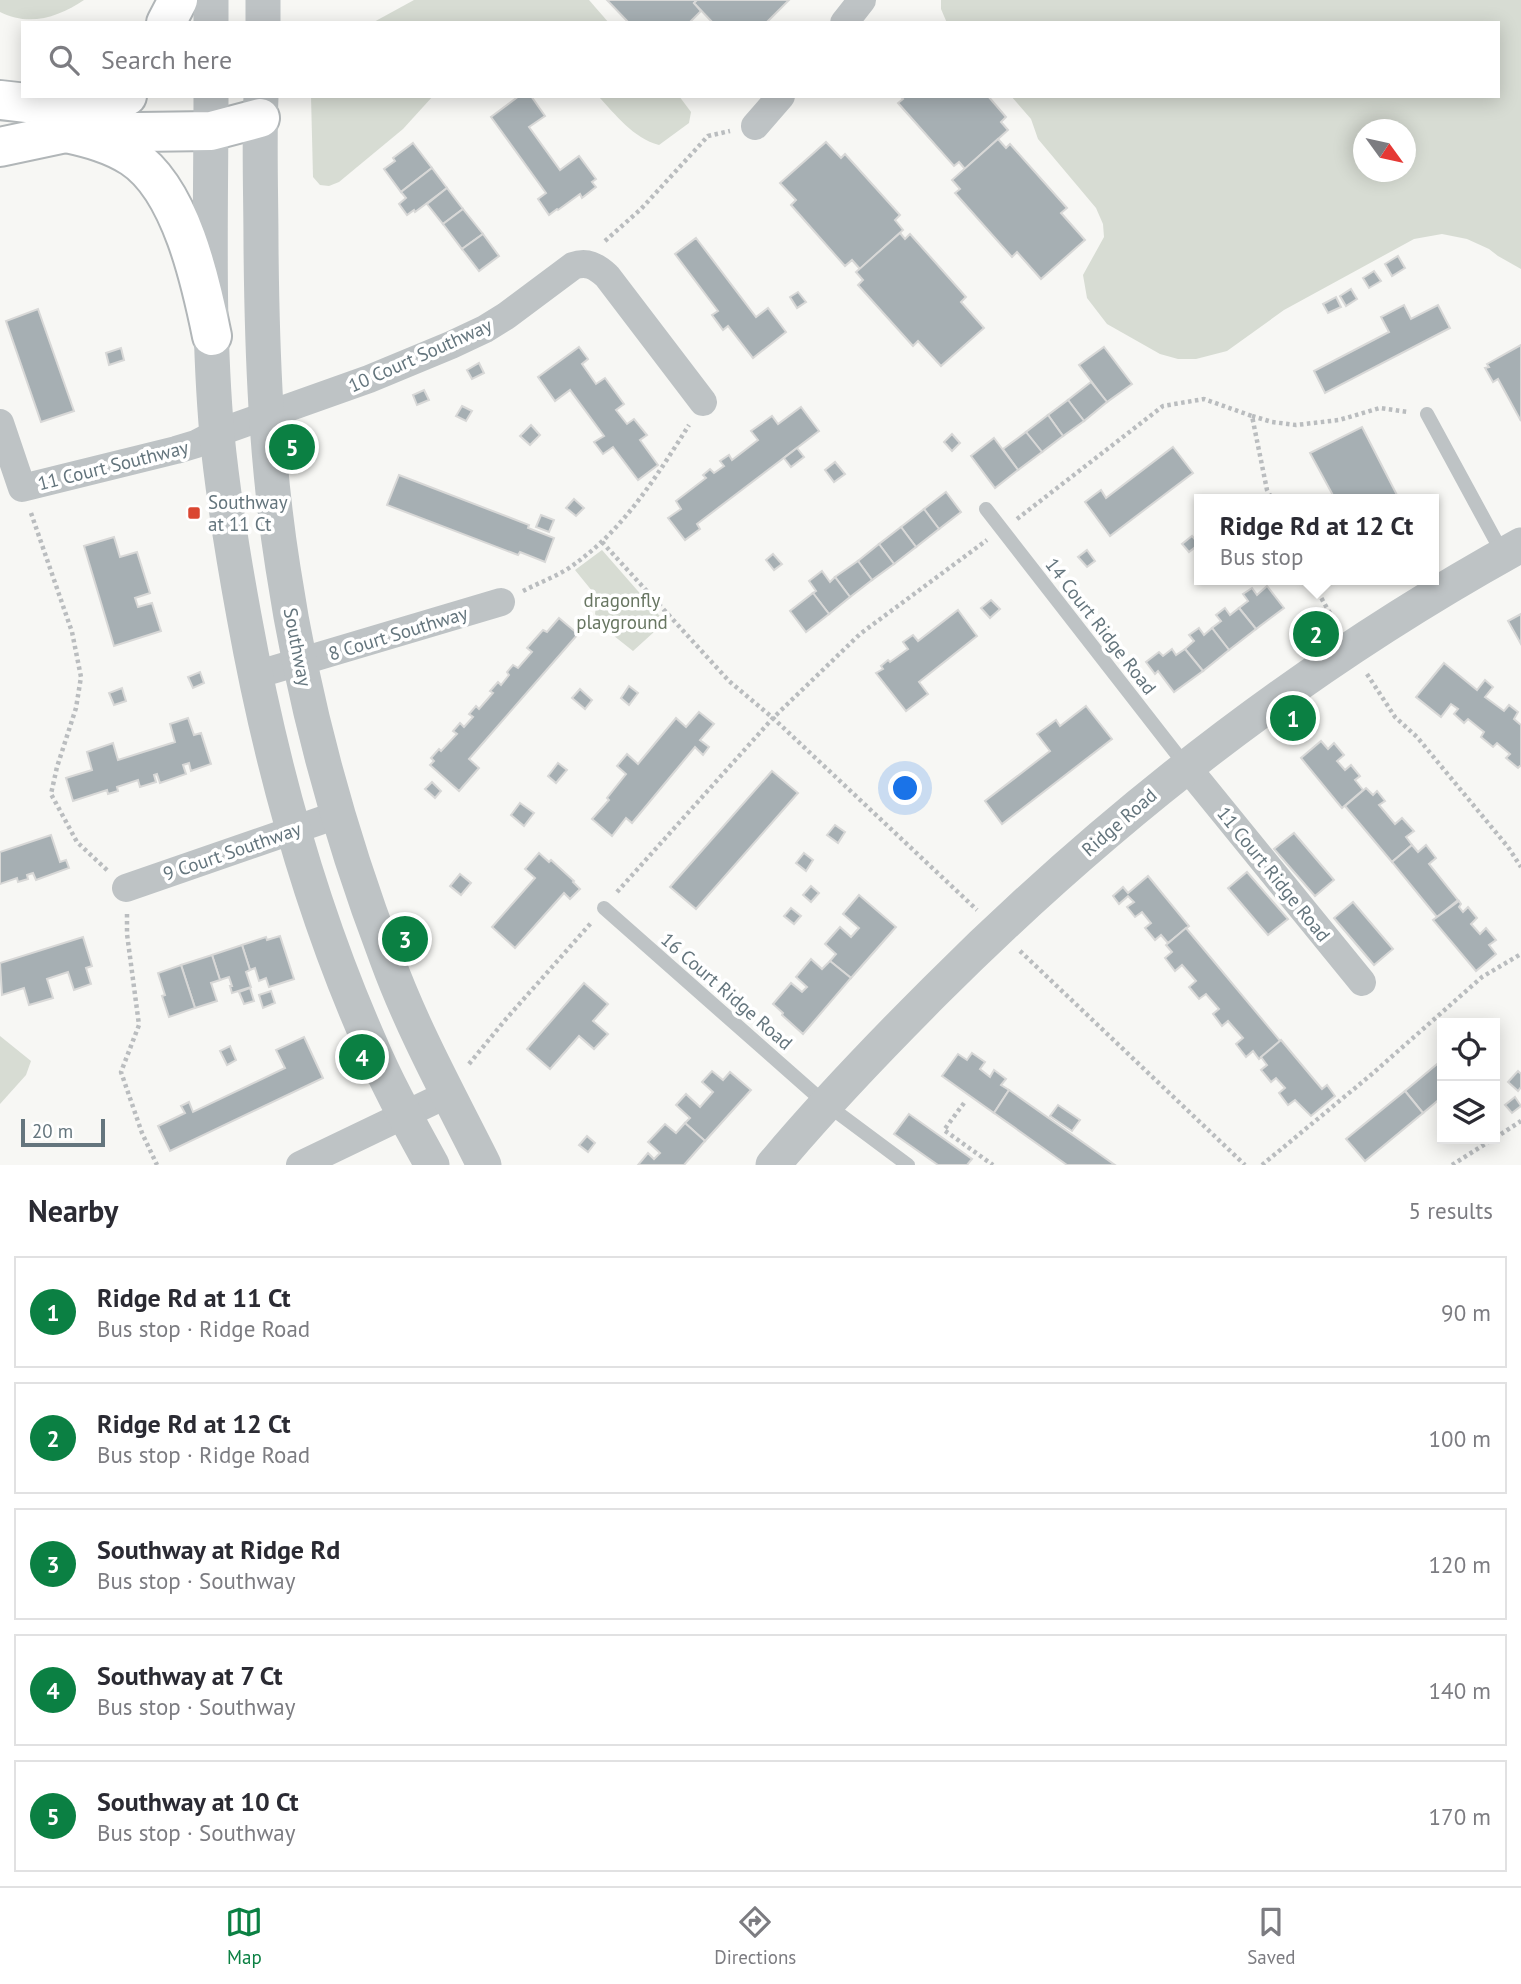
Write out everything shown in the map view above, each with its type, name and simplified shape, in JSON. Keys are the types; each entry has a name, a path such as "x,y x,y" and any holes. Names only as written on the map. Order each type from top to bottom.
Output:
{"highway":[{"path":"167,21 178,0"},
{"path":"13,102 89,98"},
{"path":"13,102 65,115 261,107"},
{"path":"0,147 65,115"},
{"path":"65,115 94,139 133,158 158,181 179,220 189,246 212,336"}],"street":[{"path":"211,0 211,21"},
{"path":"263,0 263,21"},
{"path":"846,21 862,0"},
{"path":"755,126 779,98"},
{"name":"Southway","path":"261,107 262,328 267,417 283,568 300,662 337,815 387,961 412,1021 484,1165"},
{"path":"214,108 212,336 217,433 225,506 255,675 294,830 316,900 369,1041 404,1115 432,1165"},
{"path":"582,263 591,264 607,276 703,402"},
{"name":"10 Court Southway","path":"267,417 369,379 474,334 506,316 573,266 582,263"},
{"name":"11 Court Southway","path":"0,423 22,488 196,444 217,433 267,417"},
{"name":"Ridge Road","path":"773,1165 878,1048 997,929 1186,766 1351,647 1449,586 1516,550"},
{"name":"8 Court Southway","path":"255,675 500,602"},
{"name":"11 Court Ridge Road","path":"1186,766 1362,982"},
{"name":"9 Court Southway","path":"126,888 337,815"},
{"path":"300,1165 448,1094"}],"lane":[{"path":"1427,414 1516,550"},
{"name":"14 Court Ridge Road","path":"986,509 1186,766"},
{"name":"16 Court Ridge Road","path":"604,908 826,1104 908,1165"}],"path":[{"path":"582,263 641,208 708,136 755,126"},
{"path":"448,1094 506,1019 773,718 860,634 1002,530 1163,406 1204,399 1272,422 1296,425 1339,420 1380,408 1427,414"},
{"path":"500,602 575,565 602,542 664,466 703,402"},
{"path":"1252,415 1269,494"},
{"path":"22,488 72,632 80,677 76,708 51,794 77,842 126,888 127,933 139,1024 121,1072 142,1133 157,1165"},
{"path":"602,542 730,681 773,718 978,911"},
{"path":"1314,585 1338,626"},
{"path":"1364,669 1395,717 1417,737 1521,867"},
{"path":"1014,946 1245,1165"},
{"path":"1262,1165 1372,1074 1482,977 1521,954"},
{"path":"964,1103 944,1130 993,1165"},
{"path":"1500,1134 1521,1121"},
{"path":"1452,1165 1485,1144"}],"green space":[{"path":"0,0 84,0 54,15 22,19 0,12"},
{"path":"414,0 589,0 607,21 376,21"},
{"path":"941,0 1521,0 1521,269 1467,239 1442,234 1414,239 1284,310 1227,351 1196,359 1178,359 1160,354 1107,324 1087,298 1083,275 1104,237 1103,224 1096,208 1038,139 1031,119 1013,98 1500,98 1500,21 946,21 941,9"},
{"path":"311,98 431,98 403,129 339,182 329,186 320,185 313,177"},
{"path":"600,98 680,98 691,112 689,123 659,145 641,137"},
{"name":"dragonfly playground","path":"602,550 665,622 633,651 604,628 595,614 597,597 575,570"},
{"path":"0,1036 31,1061 26,1075 0,1104"}],"building":[{"path":"607,0 697,0 694,3 701,11 691,21 627,21"},
{"path":"697,0 789,0 768,21 711,21 694,3"},
{"path":"516,98 532,98 545,116 529,127 560,170 579,156 596,179 592,182 596,187 582,198 580,194 549,215 538,199 546,193 491,117"},
{"path":"990,98 1006,117 1001,122 1008,130 965,169 959,162 954,166 898,103 903,99"},
{"path":"998,139 1006,148 1010,144 1067,208 1061,213 1085,240 1041,279 1017,252 1012,257 955,193 960,189 952,180"},
{"path":"826,142 841,158 845,154 900,215 895,220 903,230 860,269 852,260 845,266 791,205 796,200 780,183"},
{"path":"413,143 432,168 401,192 384,169 395,161 393,158"},
{"path":"432,168 447,188 407,215 399,204 406,198 401,192"},
{"path":"447,188 463,209 443,224 427,204"},
{"path":"463,209 483,234 462,249 443,224"},
{"path":"900,233 905,239 910,234 966,297 961,302 984,328 941,366 918,341 913,346 858,285 863,280 856,272"},
{"path":"483,234 499,256 479,271 462,249"},
{"path":"696,238 756,317 768,308 786,332 753,358 728,326 723,330 712,315 718,311 675,254"},
{"path":"1398,256 1405,268 1392,276 1385,264"},
{"path":"1374,271 1381,281 1369,288 1363,278"},
{"path":"1351,289 1357,299 1346,306 1340,296"},
{"path":"798,292 806,302 797,308 790,297"},
{"path":"1336,297 1341,307 1328,313 1323,304"},
{"path":"1404,305 1411,319 1438,305 1450,328 1325,393 1314,371 1389,332 1381,317"},
{"path":"38,309 74,411 41,422 6,321"},
{"path":"1521,345 1521,421 1498,379 1493,382 1485,368 1489,367 1487,364"},
{"path":"579,347 588,359 582,364 596,384 605,378 624,404 616,410 627,424 634,419 647,435 640,440 658,465 638,480 613,447 603,454 594,442 604,436 570,390 555,401 538,377"},
{"path":"1104,347 1132,384 1107,402 1079,365"},
{"path":"121,348 124,360 109,365 106,353"},
{"path":"479,363 484,373 472,379 467,370"},
{"path":"1091,382 1107,402 1084,421 1068,400"},
{"path":"424,390 429,400 417,405 413,395"},
{"path":"1068,400 1084,421 1063,436 1048,415"},
{"path":"462,406 472,411 466,421 456,416"},
{"path":"801,407 819,431 697,524 700,529 685,540 668,518 681,509 676,501 706,478 703,475 710,469 714,473 724,466 720,461 729,455 732,460 758,440 751,431 772,416 778,424"},
{"path":"1048,415 1063,436 1042,452 1026,432"},
{"path":"531,425 540,435 530,445 520,436"},
{"path":"1362,427 1396,494 1332,494 1310,453"},
{"path":"1026,432 1042,452 1018,470 1003,449"},
{"path":"952,434 960,443 952,451 944,442"},
{"path":"994,438 1018,470 995,488 971,456"},
{"path":"1173,447 1193,473 1110,536 1085,502 1101,490 1106,498"},
{"path":"797,448 804,457 791,467 784,458"},
{"path":"835,462 845,474 834,482 825,470"},
{"path":"399,475 529,525 528,528 554,538 545,562 520,552 518,555 387,505"},
{"path":"946,492 961,512 939,529 924,509"},
{"path":"574,499 584,508 576,516 566,508"},
{"path":"924,509 939,529 916,547 901,527"},
{"path":"541,515 554,520 549,532 536,527"},
{"path":"901,527 916,547 894,564 879,544"},
{"path":"1192,536 1194,538 1194,548 1189,552 1182,544"},
{"path":"114,537 120,557 137,552 150,593 135,598 138,607 152,603 161,631 114,646 84,546"},
{"path":"879,544 894,564 872,580 858,561"},
{"path":"1087,550 1095,561 1087,567 1078,557"},
{"path":"773,554 782,564 774,570 766,560"},
{"path":"858,561 872,580 850,597 835,577"},
{"path":"822,571 830,582 835,577 850,597 829,614 813,593 816,591 809,581"},
{"path":"1267,586 1284,608 1256,629 1239,608 1248,601 1243,594 1252,588 1257,595"},
{"path":"813,593 829,614 806,632 790,611"},
{"path":"991,600 1000,609 990,618 981,608"},
{"path":"1225,608 1230,615 1239,608 1256,629 1229,650 1212,628 1221,621 1216,615"},
{"path":"958,610 977,636 919,682 928,694 906,711 876,673 883,669 881,666 888,660 890,662 908,649 903,642 913,635 918,641"},
{"path":"1521,614 1521,644 1508,621"},
{"path":"559,618 578,634 469,759 479,768 459,791 430,765 434,761 431,758 457,734 453,731 460,723 464,727 473,717 469,714 476,706 479,709 493,693 490,691 498,682 501,685 513,665 518,668 532,652 527,648 543,630 547,632"},
{"path":"1199,628 1204,635 1212,628 1229,650 1203,671 1185,649 1194,641 1189,635"},
{"path":"1172,649 1176,655 1185,649 1203,671 1174,692 1158,671 1155,674 1146,662 1159,652 1163,656"},
{"path":"1444,663 1477,690 1485,680 1493,687 1485,697 1504,711 1509,705 1518,712 1514,719 1521,725 1521,765 1518,768 1506,758 1510,754 1497,743 1493,747 1481,737 1484,732 1468,719 1464,723 1454,714 1458,709 1451,704 1441,717 1416,697"},
{"path":"200,672 204,683 193,688 188,677"},
{"path":"629,686 638,693 629,705 621,698"},
{"path":"122,688 126,701 114,705 109,693"},
{"path":"580,689 592,700 585,709 572,698"},
{"path":"1086,706 1112,739 1002,824 985,801 1050,751 1037,734 1056,720 1060,726"},
{"path":"699,712 714,724 700,740 709,747 703,755 695,747 632,823 626,818 612,836 592,819 609,800 607,798 626,774 617,766 627,754 638,764 676,718 686,727"},
{"path":"188,718 194,735 201,733 211,764 191,771 189,763 183,765 186,774 160,783 157,774 154,775 156,782 140,787 138,780 117,787 118,791 108,794 107,790 73,801 66,778 92,770 87,752 113,743 118,760 175,742 170,724"},
{"path":"1321,741 1328,749 1334,743 1344,755 1337,761 1345,770 1351,765 1360,776 1355,780 1363,790 1342,808 1301,758"},
{"path":"558,763 567,770 556,783 548,776"},
{"path":"772,771 798,793 696,909 670,887"},
{"path":"432,782 441,791 435,798 425,789"},
{"path":"1366,788 1373,795 1377,791 1385,801 1379,805 1395,824 1402,818 1414,831 1406,837 1412,845 1392,862 1345,806"},
{"path":"520,803 534,813 524,826 511,815"},
{"path":"835,825 845,832 838,843 827,835"},
{"path":"1294,833 1334,880 1315,896 1274,849"},
{"path":"51,835 60,862 66,860 69,868 36,880 33,873 27,875 28,879 18,882 17,878 0,884 0,852"},
{"path":"1412,845 1418,852 1426,845 1436,858 1429,864 1458,900 1437,917 1392,862"},
{"path":"539,853 549,862 551,860 580,889 570,899 564,893 515,948 492,927 535,878 525,869"},
{"path":"804,853 813,860 806,871 796,863"},
{"path":"1247,872 1288,919 1268,935 1228,888"},
{"path":"460,874 471,883 461,895 450,886"},
{"path":"1148,876 1189,926 1168,943 1161,935 1155,940 1145,928 1151,923 1142,912 1135,917 1127,907 1134,902 1128,896 1119,904 1113,896 1123,887 1128,893"},
{"path":"811,886 819,893 811,902 803,895"},
{"path":"859,895 896,927 851,978 830,961 836,954 825,944 840,927 851,937 859,928 843,914"},
{"path":"1459,901 1463,912 1468,907 1477,918 1471,924 1480,934 1486,928 1496,940 1489,945 1496,954 1476,971 1433,920"},
{"path":"1353,902 1393,949 1374,965 1334,918"},
{"path":"791,908 801,916 794,924 784,916"},
{"path":"1186,928 1281,1042 1259,1059 1253,1051 1246,1057 1236,1044 1243,1038 1228,1021 1222,1026 1213,1014 1219,1009 1206,994 1199,999 1189,987 1196,981 1182,965 1175,971 1165,958 1172,952 1166,945"},
{"path":"280,936 294,979 269,987 266,978 259,981 255,968 250,970 242,945 266,937 267,940"},
{"path":"83,937 92,966 86,968 91,984 74,990 68,972 47,979 53,998 29,1005 24,988 2,995 0,963"},
{"path":"242,945 250,970 246,972 251,987 232,993 229,977 220,980 212,955"},
{"path":"212,955 220,980 211,983 217,1001 195,1008 181,965"},
{"path":"811,959 822,969 830,961 851,978 803,1034 773,1004 791,983 802,992 807,987 796,977"},
{"path":"181,965 195,1008 169,1017 158,973"},
{"path":"584,983 608,1004 593,1021 608,1034 594,1049 579,1036 550,1069 527,1049"},
{"path":"250,988 254,1001 244,1004 239,992"},
{"path":"271,991 275,1003 263,1008 259,995"},
{"path":"304,1037 323,1078 170,1151 158,1126 185,1113 181,1106 189,1102 193,1112 285,1068 276,1050"},
{"path":"1281,1040 1322,1089 1327,1085 1335,1096 1311,1116 1295,1100 1288,1105 1279,1093 1285,1088 1276,1078 1271,1082 1261,1070 1267,1065 1261,1057"},
{"path":"230,1046 236,1060 227,1065 220,1051"},
{"path":"972,1053 985,1062 980,1069 990,1077 994,1070 1006,1079 1001,1085 1009,1090 994,1113 942,1076 958,1054 967,1060"},
{"path":"1437,1064 1437,1101 1423,1113 1405,1091"},
{"path":"712,1071 723,1080 730,1072 751,1090 705,1141 685,1123 690,1118 676,1105 686,1094 700,1107 713,1092 702,1082"},
{"path":"1518,1071 1521,1074 1521,1087 1518,1091 1508,1082"},
{"path":"1009,1090 1115,1165 1067,1165 994,1113"},
{"path":"1405,1091 1423,1113 1365,1161 1346,1139"},
{"path":"1515,1097 1521,1106 1512,1113 1505,1105"},
{"path":"1058,1105 1080,1120 1072,1131 1050,1116"},
{"path":"909,1114 972,1159 967,1165 938,1165 894,1134"},
{"path":"685,1123 705,1141 684,1165 638,1165 648,1153 654,1159 660,1153 648,1142 665,1124 676,1133"},
{"path":"587,1136 595,1143 588,1152 579,1145"}],"place":[{"name":"Southway at 10 Ct","path":"292,447"},
{"name":"Southway at 11 Ct","path":"194,513"},
{"name":"Ridge Rd at 12 Ct","path":"1316,634"},
{"name":"Ridge Rd at 11 Ct","path":"1293,718"},
{"name":"Southway at Ridge Rd","path":"405,939"},
{"name":"Southway at 7 Ct","path":"362,1057"}]}
